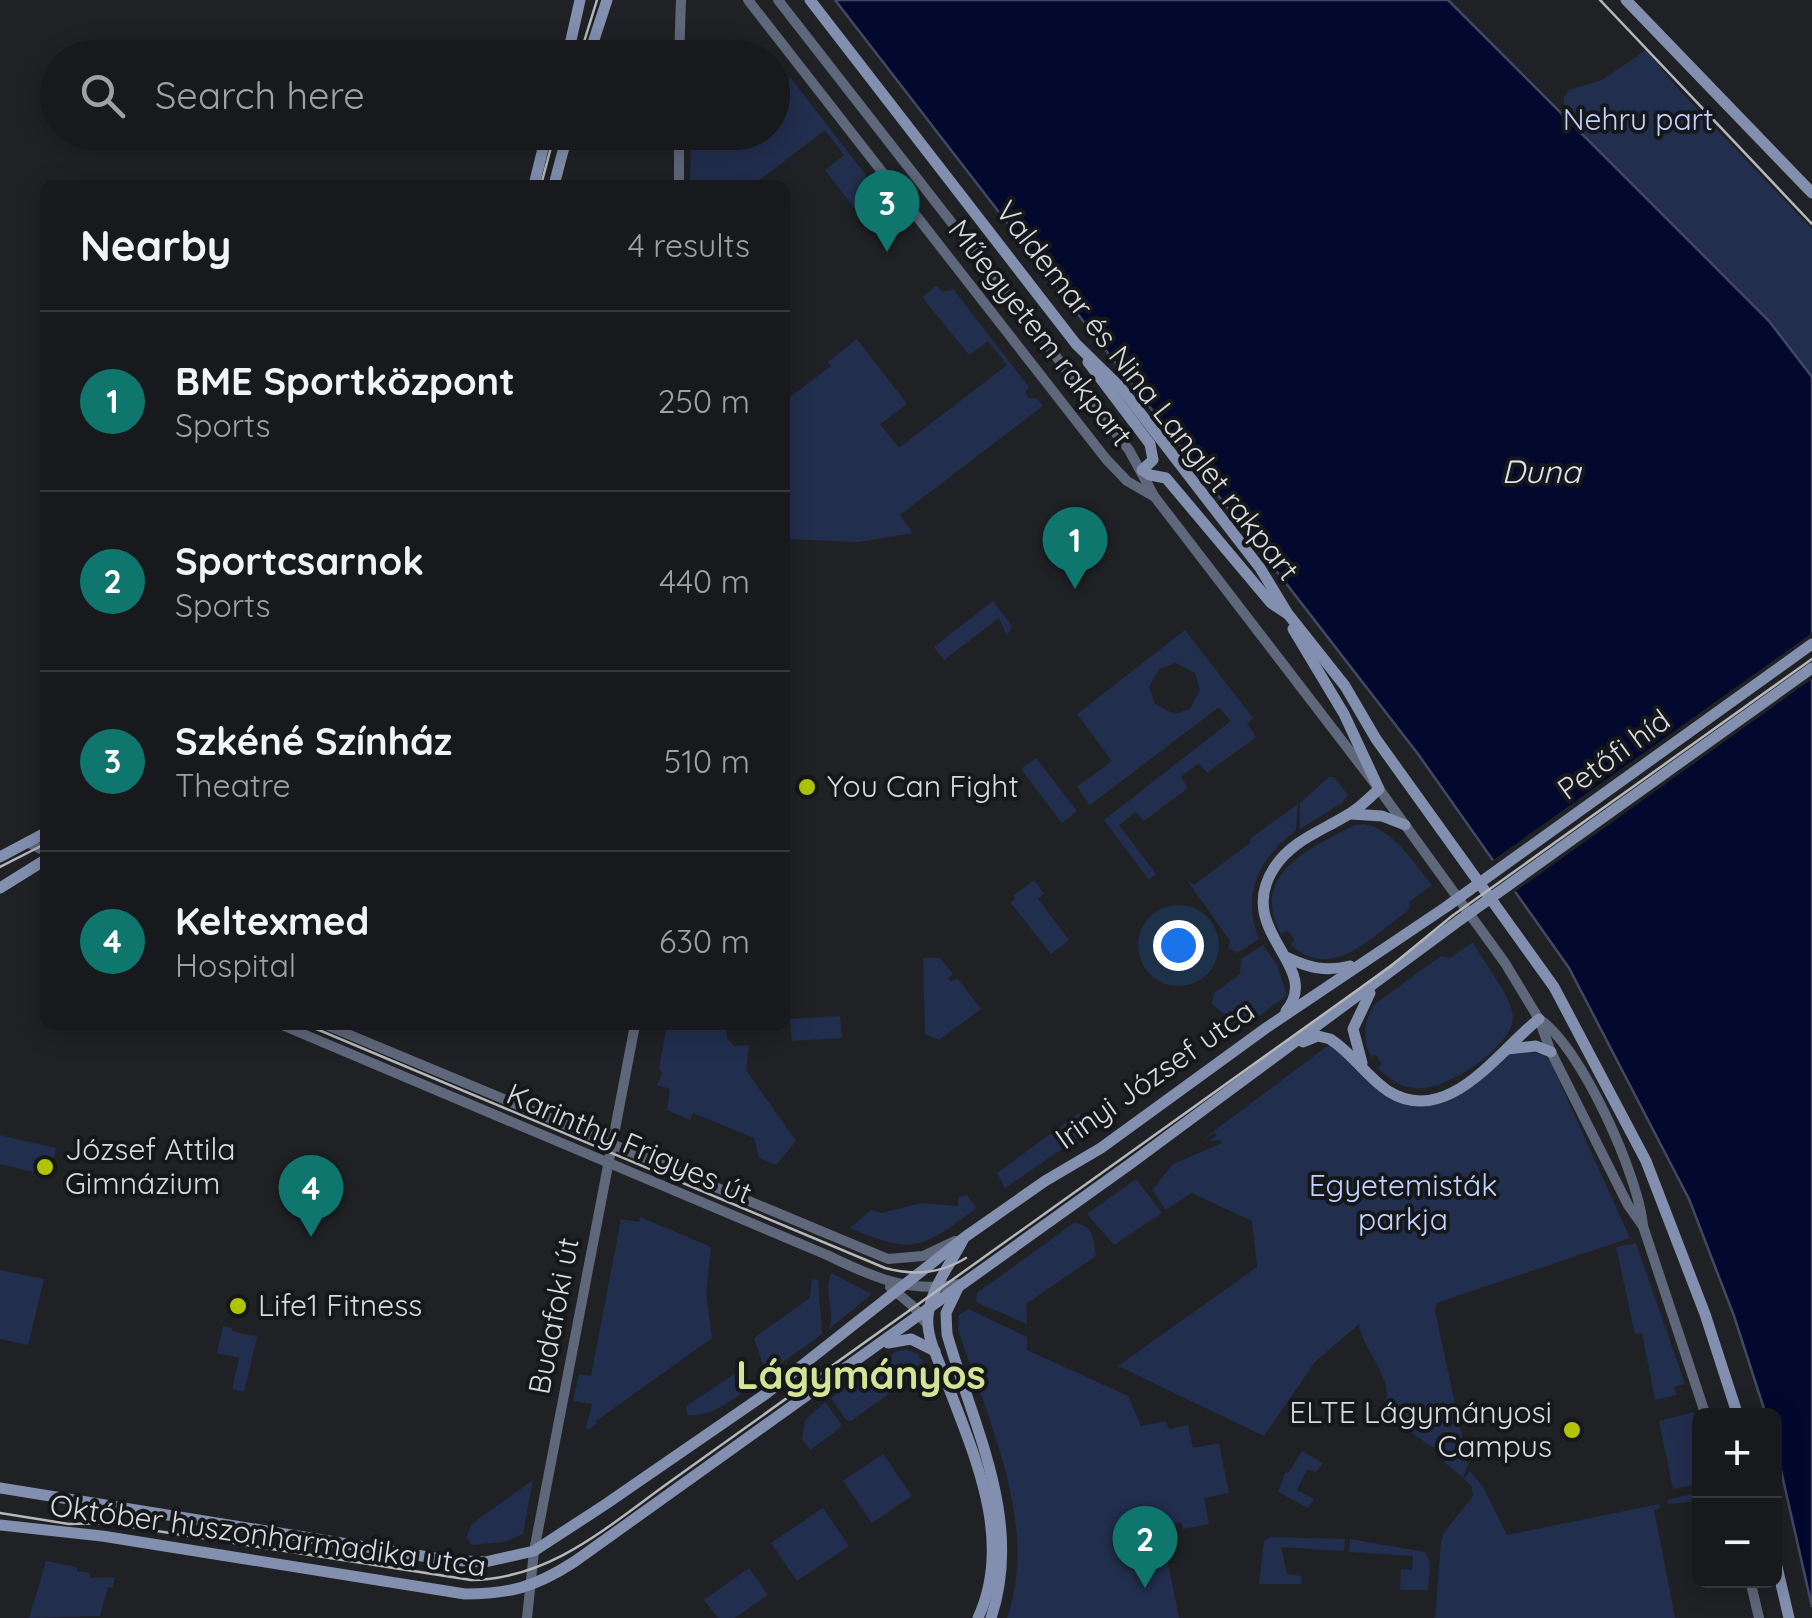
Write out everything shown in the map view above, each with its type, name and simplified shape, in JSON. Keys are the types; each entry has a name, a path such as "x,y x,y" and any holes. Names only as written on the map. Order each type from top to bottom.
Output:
{"main road":[{"path":"571,40 580,0"},
{"path":"594,40 608,0"},
{"name":"Valdemar és Nina Langlet rakpart","path":"810,0 1076,344 1120,388 1260,568 1288,614 1345,686 1376,739 1554,987 1646,1162 1706,1314 1735,1408"},
{"path":"1626,0 1812,193"},
{"path":"535,180 543,150"},
{"path":"555,180 563,150"},
{"path":"1076,344 1150,444 1153,460 1142,470 1166,478 1271,603 1288,614 1296,638 1344,714 1379,789 1350,814 1296,844 1266,882 1264,919 1293,972 1297,994 1280,1018"},
{"name":"Petőfi híd","path":"1446,906 1812,644"},
{"name":"Petőfi híd","path":"1457,922 1812,668"},
{"path":"1350,814 1382,816 1405,825"},
{"path":"0,857 40,837"},
{"path":"0,888 40,863"},
{"name":"Irinyi József utca","path":"534,1552 741,1412 965,1236 1045,1180 1116,1138 1280,1018 1446,906"},
{"name":"Irinyi József utca","path":"529,1587 574,1562 874,1348 926,1316 961,1284 1457,922"},
{"path":"1285,956 1305,966 1326,970 1359,964"},
{"path":"1364,1067 1352,1029 1374,985"},
{"path":"1289,1048 1325,1037 1392,1093 1426,1100 1473,1081 1540,1020"},
{"path":"1507,1049 1525,1045 1550,1052"},
{"path":"965,1236 936,1288 926,1316 990,1516 992,1567 978,1618"},
{"path":"961,1284 949,1304 946,1323 1002,1520 1002,1575 990,1618"},
{"path":"874,1348 905,1338 935,1350"},
{"path":"951,1395 965,1391"},
{"name":"Október huszonharmadika utca","path":"0,1488 447,1560 485,1562 534,1552"},
{"name":"Október huszonharmadika utca","path":"0,1525 102,1536 465,1594 529,1587"},
{"path":"1782,1588 1789,1618"}],"street":[{"name":"Műegyetem rakpart","path":"748,0 782,40"},
{"name":"Műegyetem rakpart","path":"778,0 1142,470 1154,496 1379,789 1505,963 1540,1020"},
{"path":"679,40 680,4"},
{"name":"Műegyetem rakpart","path":"790,49 1085,434 1127,480 1154,496"},
{"path":"679,150 679,180"},
{"path":"1070,413 1085,412 1088,400"},
{"path":"1085,434 1090,421 1104,420"},
{"path":"1127,480 1142,470"},
{"path":"29,843 40,848"},
{"path":"1540,1020 1550,1052 1628,1205 1643,1226"},
{"path":"1540,1020 1554,1028 1563,1041 1609,1123 1641,1200 1643,1226 1703,1408"},
{"name":"Karinthy Frigyes út","path":"294,1030 899,1288 961,1284"},
{"name":"Karinthy Frigyes út","path":"338,1030 888,1259 923,1256 965,1236"},
{"name":"Budafoki út","path":"528,1618 534,1552 634,1030"},
{"path":"899,1288 926,1316"},
{"path":"1752,1588 1759,1618"}],"green space":[{"name":"Nehru part","path":"1646,50 1812,229 1812,377 1769,321 1564,118 1564,97 1569,90 1602,80"},
{"path":"790,77 886,201 880,211 883,219 870,229 825,170 844,155 825,130 760,180 690,180 691,150 790,150"},
{"path":"936,286 944,292 953,289 1029,387 1025,392 1028,398 1037,398 1043,406 900,515 913,533 859,542 790,539 790,397 831,366 828,362 857,339 907,404 880,424 899,448 1007,365 988,341 969,355 922,297"},
{"path":"993,601 1012,626 1007,636 999,618 944,660 934,647"},
{"path":"1185,630 1253,718 1247,724 1256,737 1207,773 1199,763 1181,777 1188,788 1144,821 1136,812 1119,825 1156,874 1149,880 1104,820 1231,721 1219,707 1090,805 1077,787 1112,761 1077,714","holes":["1176,663 1195,673 1200,690 1190,709 1174,714 1155,704 1149,687 1159,669"]},
{"path":"1036,758 1077,811 1062,823 1021,769"},
{"path":"1329,777 1334,777 1348,795 1342,803 1300,829 1300,803"},
{"path":"1298,804 1296,830 1272,852 1257,878 1252,906 1259,939 1237,953 1228,948 1230,941 1187,880 1194,885"},
{"path":"1364,824 1394,840 1432,885 1409,902 1409,910 1352,951 1321,959 1306,955 1290,944 1295,940 1287,930 1281,934 1273,913 1273,895 1279,879 1304,853 1355,825"},
{"path":"1034,880 1044,894 1038,899 1069,940 1051,954 1010,902"},
{"path":"1473,942 1508,1000 1513,1018 1510,1029 1492,1052 1450,1080 1426,1088 1400,1084 1378,1068 1382,1064 1368,1050 1365,1030 1371,1010 1441,956 1450,958"},
{"path":"1263,945 1277,965 1287,995 1240,1027 1212,1004 1214,993 1240,974 1241,959"},
{"path":"923,958 940,958 953,974 948,978 951,982 957,978 981,1009 939,1040 925,1034"},
{"path":"840,1016 842,1038 792,1041 790,1019"},
{"path":"666,1030 726,1030 734,1046 749,1045 746,1070 796,1141 776,1165 759,1158 754,1138 693,1113 690,1120 667,1110 670,1089 657,1085 662,1073 659,1068"},
{"name":"Egyetemisták parkja","path":"1334,1041 1400,1096 1446,1094 1507,1049 1543,1054 1551,1063 1630,1238 1436,1303 1468,1464 1463,1478 1444,1462 1446,1454 1440,1447 1432,1447 1385,1414 1386,1384 1359,1324 1315,1362 1264,1436 1118,1366 1257,1267 1252,1221 1192,1193 1166,1210 1152,1190 1173,1164 1222,1143 1209,1141 1215,1133 1202,1140"},
{"path":"1079,1113 1091,1129 1005,1188 997,1173"},
{"path":"0,1135 56,1148 50,1176 0,1164"},
{"path":"1136,1179 1162,1213 1114,1245 1087,1214"},
{"path":"967,1195 977,1208 943,1232 917,1244 889,1242 850,1228 871,1210 881,1213 922,1203 958,1206 958,1198"},
{"path":"640,1217 711,1247 706,1293 712,1338 589,1429 586,1428 592,1404 573,1401 579,1374 591,1376 621,1219 639,1222"},
{"path":"1074,1223 1090,1231 1096,1256 1026,1304 1027,1324 976,1302 977,1293"},
{"path":"1636,1243 1685,1384 1674,1387 1677,1395 1655,1400 1642,1333 1635,1334 1616,1247"},
{"path":"0,1270 44,1279 28,1345 0,1339"},
{"path":"831,1273 872,1294 829,1329 828,1287"},
{"path":"812,1279 818,1280 822,1334 769,1372 754,1338 810,1298"},
{"path":"968,1309 1027,1337 1027,1350 1128,1396 1141,1426 1166,1421 1169,1429 1188,1425 1193,1448 1219,1443 1229,1493 1204,1498 1209,1524 1183,1529 1181,1522 1161,1526 1179,1618 1007,1618 1016,1582 1014,1509 995,1435 958,1329 959,1315"},
{"path":"223,1326 257,1337 244,1392 232,1389 239,1358 217,1353"},
{"path":"907,1349 918,1354 926,1367 851,1421 846,1420 831,1398 897,1351"},
{"path":"736,1373 741,1374 746,1390 711,1411 687,1415 686,1406"},
{"path":"825,1402 840,1428 810,1450 802,1439 805,1420"},
{"path":"1692,1413 1692,1485 1673,1489 1659,1421"},
{"path":"1302,1451 1323,1463 1316,1472 1307,1469 1297,1490 1314,1499 1308,1508 1278,1492 1285,1473"},
{"path":"883,1454 912,1496 872,1523 843,1481"},
{"path":"1470,1471 1483,1487 1507,1535 1659,1504 1660,1508 1654,1510 1675,1618 1435,1618 1443,1534 1473,1496 1472,1487 1464,1479"},
{"path":"533,1480 523,1534 504,1542 472,1545 466,1537 472,1524"},
{"path":"1692,1494 1692,1502 1668,1504 1667,1500"},
{"path":"823,1508 849,1546 797,1581 771,1543"},
{"path":"1271,1537 1345,1539 1344,1551 1281,1547 1287,1574 1301,1576 1301,1584 1259,1584 1264,1541"},
{"path":"1350,1539 1425,1552 1430,1561 1428,1590 1400,1590 1401,1569 1412,1570 1413,1556 1349,1552"},
{"path":"46,1561 77,1567 77,1571 90,1573 90,1578 115,1577 100,1616 29,1618"},
{"path":"749,1568 768,1595 735,1618 718,1618 704,1600"}],"water":[{"name":"Duna","path":"835,0 1448,0 1769,321 1812,377 1812,1607 1782,1475 1782,1408 1764,1408 1689,1199 1569,968 1418,754"}],"pier":[{"path":"1812,633 1812,679 1512,894 1513,897 1489,863"}],"tram line":[{"path":"585,40 597,0"},
{"path":"1600,0 1812,224"},
{"path":"542,180 550,150"},
{"path":"0,1513 69,1524 106,1523 471,1580 500,1577 553,1560 624,1515 1812,659"},
{"path":"0,867 40,847"},
{"path":"319,1030 885,1268 927,1272 966,1258"}],"place":[{"name":"Szkéné Színház","path":"887,252"},
{"name":"BME Sportközpont","path":"1075,589"},
{"name":"You Can Fight","path":"807,787"},
{"name":"József Attila Gimnázium","path":"45,1167"},
{"name":"Keltexmed","path":"311,1237"},
{"name":"Life1 Fitness","path":"238,1306"},
{"name":"ELTE Lágymányosi Campus","path":"1572,1430"},
{"name":"Sportcsarnok","path":"1145,1588"}],"district":[{"name":"Lágymányos","path":"861,1375"}]}
